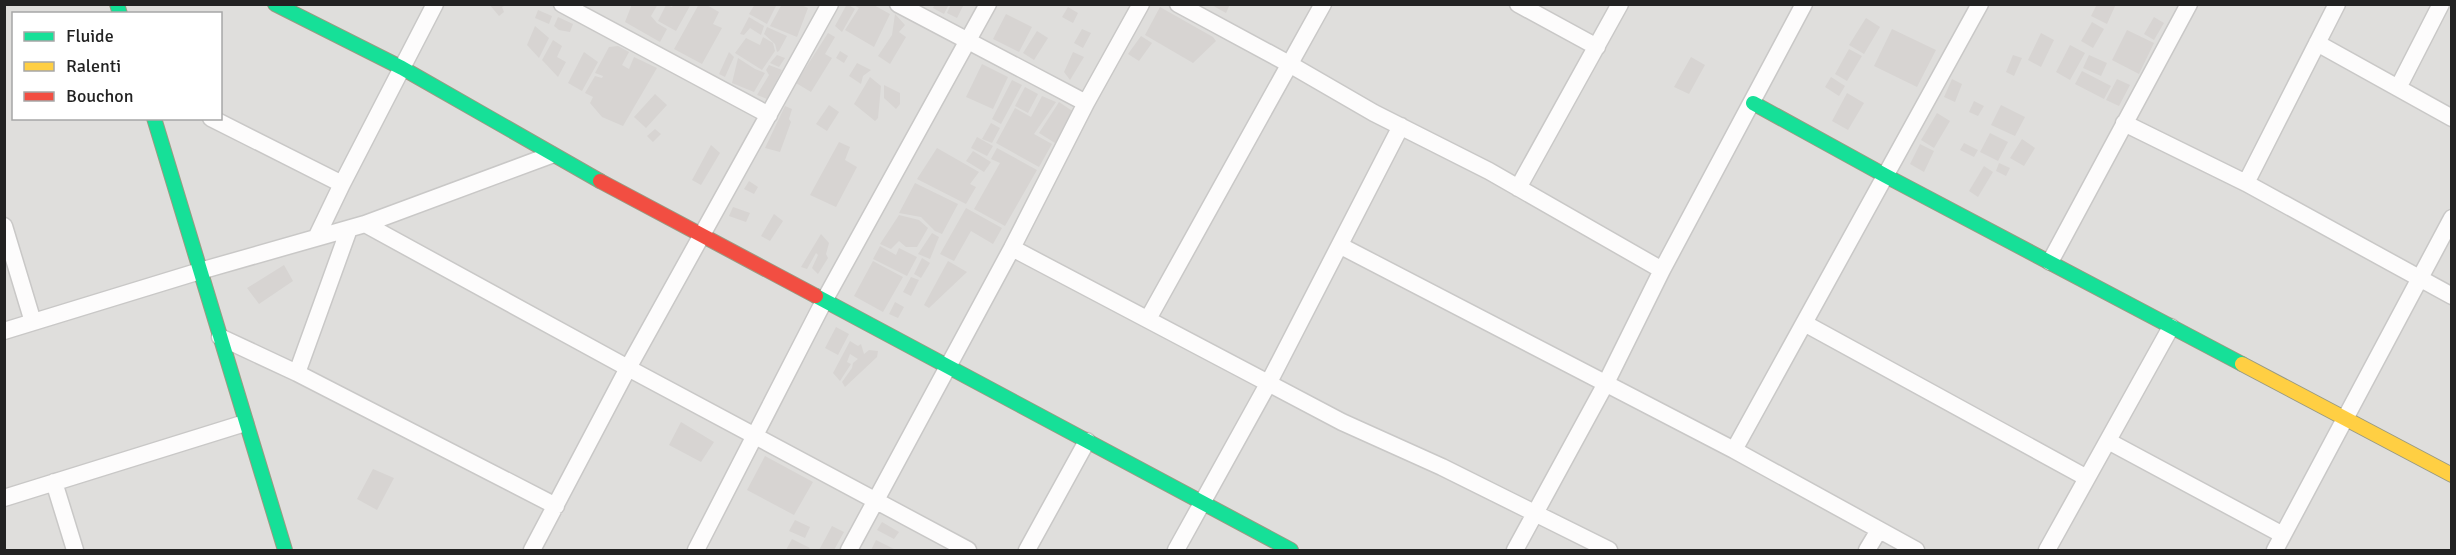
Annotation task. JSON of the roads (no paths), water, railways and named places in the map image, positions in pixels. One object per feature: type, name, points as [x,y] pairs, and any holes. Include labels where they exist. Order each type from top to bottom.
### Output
[{"type":"street","points":[[275,4],[402,68],[551,155],[1291,550]]},
{"type":"street","points":[[317,236],[435,4]]},
{"type":"street","points":[[562,4],[769,116]]},
{"type":"street","points":[[532,550],[628,368],[830,4]]},
{"type":"street","points":[[898,4],[1086,103]]},
{"type":"street","points":[[696,550],[757,436],[824,301],[988,4]]},
{"type":"street","points":[[849,550],[1012,248],[1086,103],[1141,4]]},
{"type":"street","points":[[1178,4],[1401,126],[1462,156],[1662,270]]},
{"type":"street","points":[[1148,320],[1292,65],[1323,4]]},
{"type":"street","points":[[1518,4],[1597,47]]},
{"type":"street","points":[[1518,188],[1620,4]]},
{"type":"street","points":[[1515,550],[1605,385],[1662,270],[1804,4]]},
{"type":"street","points":[[1734,450],[1980,4]]},
{"type":"street","points":[[2050,262],[2189,4]]},
{"type":"street","points":[[2246,183],[2337,4]]},
{"type":"street","points":[[2398,88],[2441,4]]},
{"type":"street","points":[[2317,43],[2451,118]]},
{"type":"street","points":[[1753,103],[1886,176],[2451,475]]},
{"type":"street","points":[[155,120],[285,550]]},
{"type":"street","points":[[215,120],[342,184]]},
{"type":"street","points":[[2124,123],[2246,183],[2451,296]]},
{"type":"street","points":[[1176,550],[1268,384],[1401,126]]},
{"type":"street","points":[[4,331],[317,236],[365,224],[551,155]]},
{"type":"street","points":[[2275,550],[2451,218]]},
{"type":"street","points":[[365,224],[968,550]]},
{"type":"street","points":[[4,225],[33,322]]},
{"type":"street","points":[[297,373],[349,229]]},
{"type":"street","points":[[1341,246],[1734,450],[1916,550]]},
{"type":"street","points":[[1012,248],[1342,422],[1442,467],[1609,550]]},
{"type":"street","points":[[1804,323],[2087,478]]},
{"type":"street","points":[[2047,550],[2171,327]]},
{"type":"street","points":[[220,337],[297,373],[556,506]]},
{"type":"street","points":[[4,498],[245,423]]},
{"type":"street","points":[[1027,550],[1087,441]]},
{"type":"street","points":[[2108,441],[2283,535]]},
{"type":"street","points":[[54,482],[75,550]]},
{"type":"street","points":[[1867,550],[1879,530]]}]
